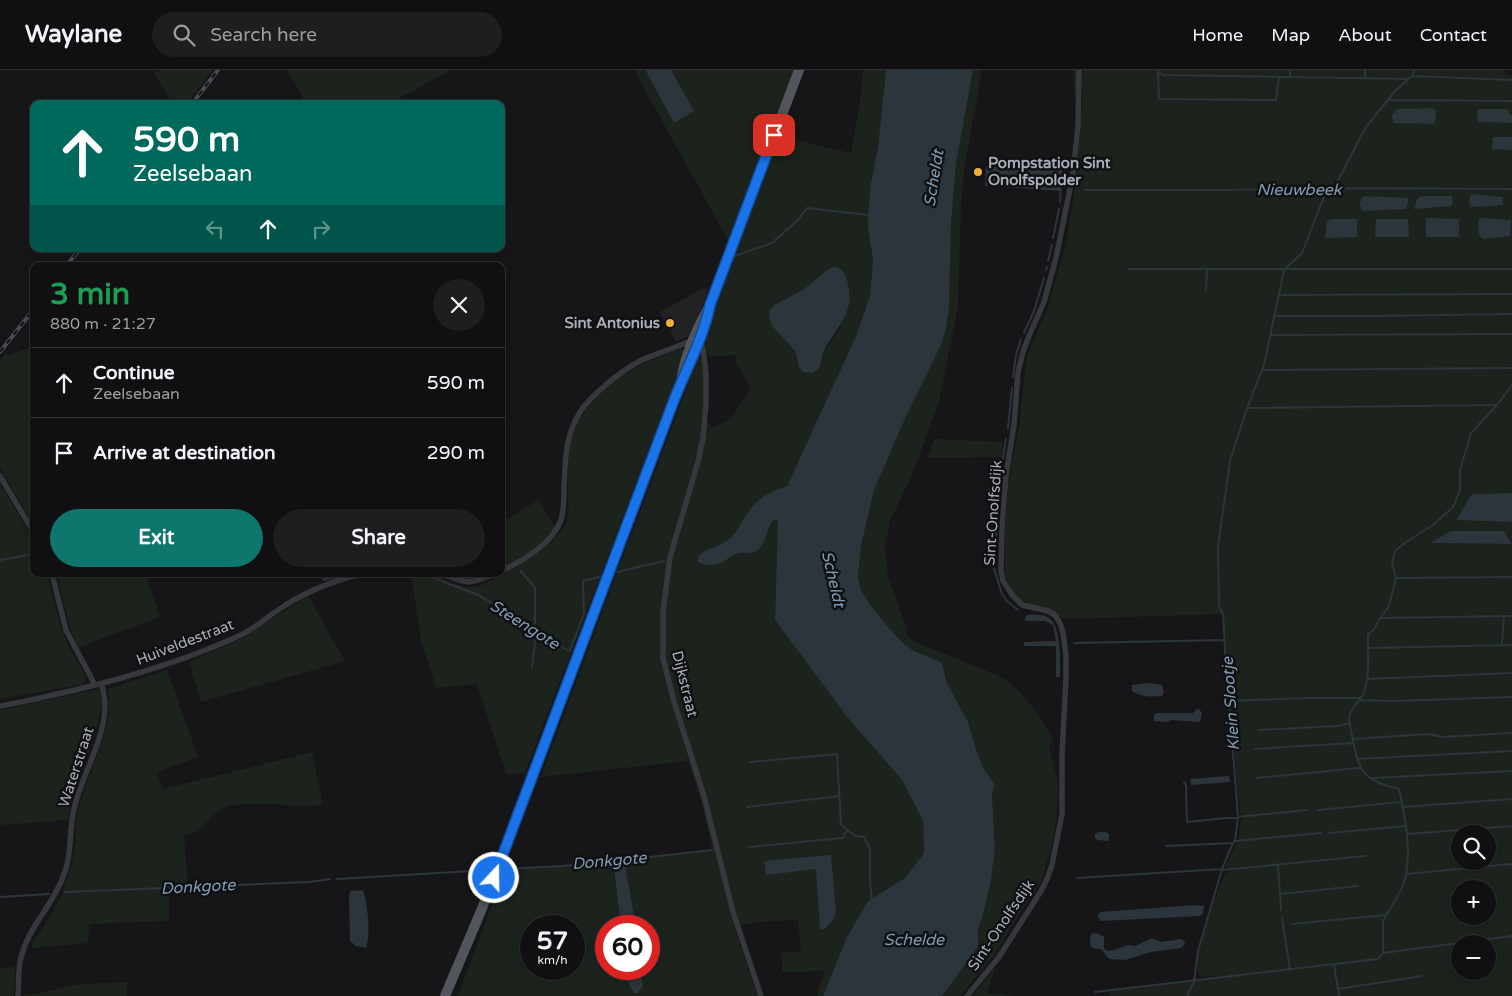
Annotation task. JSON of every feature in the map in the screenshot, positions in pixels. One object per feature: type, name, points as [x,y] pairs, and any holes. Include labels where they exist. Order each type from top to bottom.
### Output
[{"type":"main road","points":[[445,996],[481,912],[681,381],[686,375],[696,343],[706,324],[710,305],[799,70]]},
{"type":"main road","points":[[449,996],[478,926],[481,912]]},
{"type":"street","name":"Sint-Onolfsdijk","points":[[966,996],[998,957],[1044,885],[1052,866],[1062,814],[1062,756],[1066,678],[1063,632],[1055,615],[1048,611],[1022,605],[1013,596],[1003,582],[1001,570],[1006,475],[1014,425],[1018,372],[1022,352],[1044,302],[1056,258],[1073,174],[1078,125],[1078,70]]},
{"type":"street","points":[[505,569],[535,551],[557,529],[564,507],[566,449],[572,428],[581,410],[597,392],[638,363],[688,342],[696,343]]},
{"type":"street","name":"Dijkstraat","points":[[696,343],[702,346],[706,373],[703,438],[698,462],[670,557],[663,613],[663,658],[672,696],[704,796],[733,912],[761,996]]},
{"type":"street","points":[[0,476],[30,526]]},
{"type":"street","points":[[53,577],[66,630],[95,685]]},
{"type":"street","name":"Huiveldestraat","points":[[0,706],[102,684],[209,650],[246,632],[282,607],[322,585],[350,577]]},
{"type":"street","points":[[450,577],[465,583],[486,577]]},
{"type":"street","name":"Waterstraat","points":[[18,996],[19,963],[24,946],[33,928],[56,895],[70,854],[75,805],[103,727],[105,706],[102,684]]},
{"type":"shaded area","points":[[161,70],[213,70],[190,100],[171,100],[154,73]]},
{"type":"shaded area","points":[[287,70],[451,70],[396,100],[304,100]]},
{"type":"shaded area","points":[[634,70],[793,70],[729,242]]},
{"type":"shaded area","points":[[863,70],[886,70],[878,147],[871,183],[868,213],[868,228],[873,260],[870,296],[856,336],[787,486],[762,497],[748,511],[736,532],[728,541],[711,548],[698,557],[718,564],[736,554],[756,552],[763,544],[772,521],[779,520],[775,620],[848,718],[902,780],[923,821],[924,853],[905,878],[868,901],[847,937],[823,996],[816,996],[825,971],[782,972],[782,953],[801,951],[798,920],[756,922],[734,927],[757,996],[458,996],[505,869],[563,866],[613,860],[620,915],[595,915],[595,980],[636,980],[643,986],[642,980],[660,980],[660,915],[634,915],[624,859],[713,850],[700,797],[688,761],[541,777],[698,358],[701,357],[705,363],[705,420],[712,428],[725,422],[733,415],[749,392],[750,387],[735,361],[737,355],[710,356],[706,352],[706,336],[774,135],[851,153]],"holes":[[[816,281],[841,326],[823,354],[819,369],[812,373],[804,372],[796,352],[772,326],[774,305]]]},
{"type":"shaded area","points":[[973,70],[982,70],[965,165],[961,203],[958,308],[941,397],[912,475],[890,521],[885,546],[888,576],[907,630],[905,631],[910,638],[999,676],[1016,689],[1036,712],[1053,739],[1049,745],[1058,783],[1057,814],[1053,839],[1043,877],[1037,889],[993,957],[960,996],[942,996],[978,947],[978,930],[991,880],[995,848],[992,797],[994,784],[983,767],[968,722],[947,683],[945,670],[904,644],[888,627],[861,590],[858,577],[861,546],[874,490],[905,419],[942,343],[946,328],[949,307],[951,224],[956,164]]},
{"type":"shaded area","points":[[1073,70],[1082,70],[1083,79],[1083,70],[1504,70],[1509,75],[1512,75],[1512,115],[1510,115],[1507,109],[1479,109],[1478,122],[1512,123],[1512,137],[1493,137],[1493,149],[1512,150],[1512,493],[1472,494],[1457,520],[1512,522],[1512,543],[1504,531],[1432,543],[1512,544],[1512,996],[1110,996],[1109,991],[1273,972],[1202,977],[1196,965],[1198,951],[1211,909],[1225,874],[1231,869],[1226,867],[1226,865],[1238,843],[1241,820],[1243,818],[1243,815],[1240,813],[1230,706],[1231,703],[1235,703],[1231,697],[1223,614],[1065,619],[1021,600],[1009,586],[1005,575],[1005,527],[1009,476],[1019,426],[1027,356],[1048,307],[1066,244],[1077,175],[1083,90],[1079,90],[1074,95]]},
{"type":"shaded area","points":[[706,287],[708,290],[691,335],[676,342],[660,312]]},
{"type":"shaded area","points":[[30,347],[30,519],[0,468],[0,361],[6,353],[9,355]]},
{"type":"shaded area","points":[[682,348],[684,351],[674,384],[525,773],[506,774],[477,684],[436,688],[421,640],[411,577],[439,577],[464,586],[476,586],[497,577],[505,577],[505,573],[548,545],[564,527],[568,517],[569,453],[574,433],[582,415],[594,399],[609,386],[626,374],[663,355]]},
{"type":"shaded area","points":[[934,439],[1003,442],[1001,457],[928,458]]},
{"type":"shaded area","points":[[0,483],[30,534],[30,577],[48,577],[60,625],[86,680],[83,684],[0,699]]},
{"type":"shaded area","points":[[538,500],[557,529],[547,541],[505,568],[505,521]]},
{"type":"shaded area","points":[[57,577],[147,577],[160,617],[79,647],[72,634]]},
{"type":"shaded area","points":[[454,577],[486,577],[473,582]]},
{"type":"shaded area","points":[[308,596],[345,661],[201,702],[189,662],[245,637]]},
{"type":"shaded area","points":[[167,670],[198,757],[157,772],[163,789],[312,752],[323,804],[252,803],[229,806],[219,810],[199,829],[184,836],[188,885],[169,887],[169,921],[89,924],[88,943],[32,948],[33,942],[62,894],[72,863],[75,848],[76,818],[104,736],[109,712],[108,689]]},
{"type":"shaded area","points":[[99,689],[102,704],[99,718],[92,745],[72,798],[68,820],[0,825],[0,710]]},
{"type":"shaded area","points":[[15,967],[14,996],[0,996],[0,968]]},
{"type":"shaded area","points":[[995,968],[987,994],[1019,996],[972,996]]},
{"type":"shaded area","points":[[127,982],[127,996],[24,996],[81,984]]},
{"type":"water","points":[[671,70],[694,111],[674,123],[646,71]]},
{"type":"water","name":"Schelde","points":[[886,70],[973,70],[956,164],[951,224],[949,307],[946,328],[942,343],[905,419],[874,490],[861,546],[858,577],[861,590],[871,606],[904,644],[942,663],[947,683],[968,722],[983,767],[994,784],[992,797],[995,848],[991,880],[978,930],[978,947],[942,996],[823,996],[847,937],[868,901],[905,878],[924,853],[923,821],[902,780],[848,718],[775,620],[778,520],[772,521],[763,544],[756,552],[739,553],[721,563],[713,565],[698,562],[698,557],[728,540],[736,532],[748,511],[762,498],[773,491],[787,486],[856,336],[870,296],[873,260],[868,228],[868,213],[871,183],[878,147]]},
{"type":"water","points":[[1433,108],[1436,111],[1433,124],[1393,123],[1392,115],[1397,109]]},
{"type":"water","points":[[1478,109],[1508,109],[1510,115],[1512,115],[1512,123],[1478,122]]},
{"type":"water","points":[[1493,137],[1512,137],[1512,150],[1492,149]]},
{"type":"water","points":[[996,159],[1063,161],[1061,191],[985,186],[986,166]]},
{"type":"water","points":[[1471,194],[1503,197],[1503,205],[1471,207],[1469,201]]},
{"type":"water","points":[[1363,196],[1409,198],[1406,209],[1363,211],[1360,203]]},
{"type":"water","points":[[1421,196],[1452,196],[1453,201],[1451,206],[1414,209],[1417,200]]},
{"type":"water","points":[[1426,218],[1459,219],[1459,237],[1426,237]]},
{"type":"water","points":[[1479,218],[1511,220],[1510,236],[1483,239],[1478,234]]},
{"type":"water","points":[[1332,219],[1357,219],[1357,237],[1325,238],[1327,221]]},
{"type":"water","points":[[1376,219],[1408,219],[1409,237],[1375,237]]},
{"type":"water","points":[[835,267],[843,271],[847,280],[849,303],[847,312],[823,354],[819,369],[812,373],[803,372],[799,367],[796,352],[772,326],[769,316],[770,310],[774,305],[803,290],[830,268]]},
{"type":"water","points":[[1512,493],[1512,522],[1456,520],[1472,494]]},
{"type":"water","points":[[1451,531],[1504,531],[1512,544],[1430,543]]},
{"type":"water","points":[[1027,615],[1045,616],[1052,621],[1058,635],[1060,677],[1056,677],[1056,646],[1024,646],[1024,642],[1056,641],[1053,625],[1045,621],[1025,621]]},
{"type":"water","points":[[1148,683],[1162,685],[1164,692],[1162,696],[1147,696],[1132,691],[1132,685]]},
{"type":"water","points":[[1197,709],[1202,713],[1200,722],[1154,721],[1154,715],[1157,713],[1193,713]]},
{"type":"water","points":[[1229,776],[1230,782],[1191,785],[1190,779]]},
{"type":"water","points":[[1099,832],[1109,834],[1109,841],[1097,840],[1095,834]]},
{"type":"water","points":[[831,856],[836,911],[833,920],[825,929],[820,929],[816,869],[766,875],[764,861]]},
{"type":"water","points":[[624,859],[634,915],[620,915],[613,860]]},
{"type":"water","points":[[363,890],[368,919],[368,942],[366,948],[356,946],[350,941],[350,891]]},
{"type":"water","points":[[1194,905],[1204,906],[1203,913],[1200,916],[1101,921],[1098,918],[1098,914],[1101,912]]},
{"type":"water","points":[[1093,933],[1104,937],[1104,948],[1107,951],[1128,945],[1135,946],[1152,938],[1161,942],[1181,939],[1185,944],[1181,948],[1151,952],[1125,960],[1109,959],[1101,949],[1092,948],[1090,945]]},
{"type":"water","points":[[628,980],[642,980],[643,986],[638,993],[634,993]]},
{"type":"waterway","points":[[1158,70],[1159,99],[1276,100],[1279,77]]},
{"type":"waterway","points":[[1290,70],[1290,77]]},
{"type":"waterway","points":[[1365,70],[1365,78]]},
{"type":"waterway","name":"Klein Slootje","points":[[1187,996],[1194,982],[1198,951],[1222,869],[1235,841],[1238,817],[1223,614],[1219,606],[1218,546],[1230,461],[1247,408],[1264,365],[1284,270],[1302,253],[1327,189],[1334,188],[1366,127],[1395,91],[1412,76],[1414,70]]},
{"type":"waterway","points":[[1158,72],[1164,75],[1408,79]]},
{"type":"waterway","points":[[1412,76],[1512,80]]},
{"type":"waterway","points":[[1388,100],[1512,101]]},
{"type":"waterway","points":[[1060,202],[1061,183]]},
{"type":"waterway","name":"Nieuwbeek","points":[[1085,190],[1327,188]]},
{"type":"waterway","name":"Nieuwbeek","points":[[1334,188],[1512,189]]},
{"type":"waterway","points":[[732,257],[772,243],[799,219],[807,208],[868,215]]},
{"type":"waterway","points":[[1053,238],[1059,209]]},
{"type":"waterway","points":[[1048,261],[1052,245]]},
{"type":"waterway","points":[[1128,269],[1512,269]]},
{"type":"waterway","points":[[1206,290],[1207,270]]},
{"type":"waterway","points":[[1024,333],[1034,311],[1044,278]]},
{"type":"waterway","points":[[1279,295],[1512,294]]},
{"type":"waterway","points":[[1274,316],[1512,314]]},
{"type":"waterway","points":[[1270,335],[1512,334]]},
{"type":"waterway","points":[[1013,377],[1016,355],[1021,339]]},
{"type":"waterway","points":[[1262,370],[1512,368]]},
{"type":"waterway","points":[[1095,992],[1378,959],[1383,953],[1383,923],[1402,889],[1407,868],[1408,845],[1405,822],[1399,789],[1371,779],[1358,762],[1349,718],[1353,708],[1363,696],[1366,685],[1368,635],[1375,628],[1389,606],[1396,578],[1392,563],[1395,551],[1433,525],[1453,507],[1460,490],[1460,470],[1471,433],[1497,405],[1512,385]]},
{"type":"waterway","points":[[1008,428],[1012,388]]},
{"type":"waterway","name":"Klein Slootje","points":[[1247,408],[1497,405]]},
{"type":"waterway","points":[[1006,439],[1000,475],[994,568],[1002,594],[1018,610]]},
{"type":"waterway","name":"Steengote","points":[[0,560],[30,555]]},
{"type":"waterway","name":"Steengote","points":[[617,572],[664,561]]},
{"type":"waterway","points":[[521,571],[535,588],[536,634],[532,667]]},
{"type":"waterway","name":"Steengote","points":[[431,577],[476,594],[567,650],[570,650],[584,614],[583,581],[602,576]]},
{"type":"waterway","name":"Steengote","points":[[322,577],[324,580],[333,577]]},
{"type":"waterway","points":[[1396,578],[1512,577]]},
{"type":"waterway","points":[[1502,643],[1504,616]]},
{"type":"waterway","points":[[1380,618],[1512,616]]},
{"type":"waterway","points":[[1074,643],[1224,640]]},
{"type":"waterway","points":[[1368,648],[1512,645]]},
{"type":"waterway","points":[[1367,679],[1512,673]]},
{"type":"waterway","points":[[1359,700],[1393,701],[1512,697]]},
{"type":"waterway","points":[[1229,701],[1361,698]]},
{"type":"waterway","points":[[1259,730],[1337,726],[1350,723]]},
{"type":"waterway","points":[[1353,739],[1428,734],[1442,737],[1512,733]]},
{"type":"waterway","points":[[1255,749],[1353,743]]},
{"type":"waterway","points":[[1357,759],[1512,751]]},
{"type":"waterway","points":[[750,762],[837,754],[841,825],[855,836],[864,837],[870,849],[872,901]]},
{"type":"waterway","points":[[1257,778],[1359,768]]},
{"type":"waterway","points":[[1372,778],[1512,771]]},
{"type":"waterway","points":[[1184,782],[1186,785],[1187,822],[1307,810]]},
{"type":"waterway","points":[[747,807],[839,796]]},
{"type":"waterway","points":[[1403,807],[1512,799]]},
{"type":"waterway","points":[[1318,810],[1401,802]]},
{"type":"waterway","points":[[1329,833],[1406,826]]},
{"type":"waterway","points":[[1408,834],[1512,826]]},
{"type":"waterway","name":"Donkgote","points":[[748,847],[843,838],[847,830]]},
{"type":"waterway","points":[[1236,841],[1321,833]]},
{"type":"waterway","points":[[1166,846],[1233,843]]},
{"type":"waterway","name":"Donkgote","points":[[622,860],[713,850]]},
{"type":"waterway","points":[[1222,870],[1366,856]]},
{"type":"waterway","name":"Donkgote","points":[[505,869],[563,866],[615,860]]},
{"type":"waterway","points":[[1406,874],[1512,864]]},
{"type":"waterway","points":[[1278,865],[1281,910]]},
{"type":"waterway","points":[[1077,878],[1222,869]]},
{"type":"waterway","name":"Donkgote","points":[[337,879],[489,870]]},
{"type":"waterway","name":"Donkgote","points":[[65,892],[309,882],[330,879]]},
{"type":"waterway","points":[[1280,894],[1358,886]]},
{"type":"waterway","name":"Donkgote","points":[[0,897],[49,894]]},
{"type":"waterway","points":[[1292,924],[1386,915]]},
{"type":"waterway","points":[[1282,918],[1290,970]]},
{"type":"waterway","points":[[1383,953],[1512,936]]},
{"type":"waterway","points":[[1334,965],[1339,996]]},
{"type":"waterway","points":[[1338,989],[1422,976]]},
{"type":"railway","points":[[195,100],[218,70]]},
{"type":"railway","points":[[69,262],[78,252]]},
{"type":"railway","points":[[0,352],[30,314]]},
{"type":"place","name":"Pompstation Sint Onolfspolder","points":[[978,172]]},
{"type":"place","name":"Sint Antonius","points":[[670,323]]},
{"type":"route","points":[[494,878],[681,381],[686,375],[706,324],[710,305],[774,135]]},
{"type":"water label","name":"Scheldt","points":[[933,178]]},
{"type":"water label","name":"Scheldt","points":[[834,579]]}]
